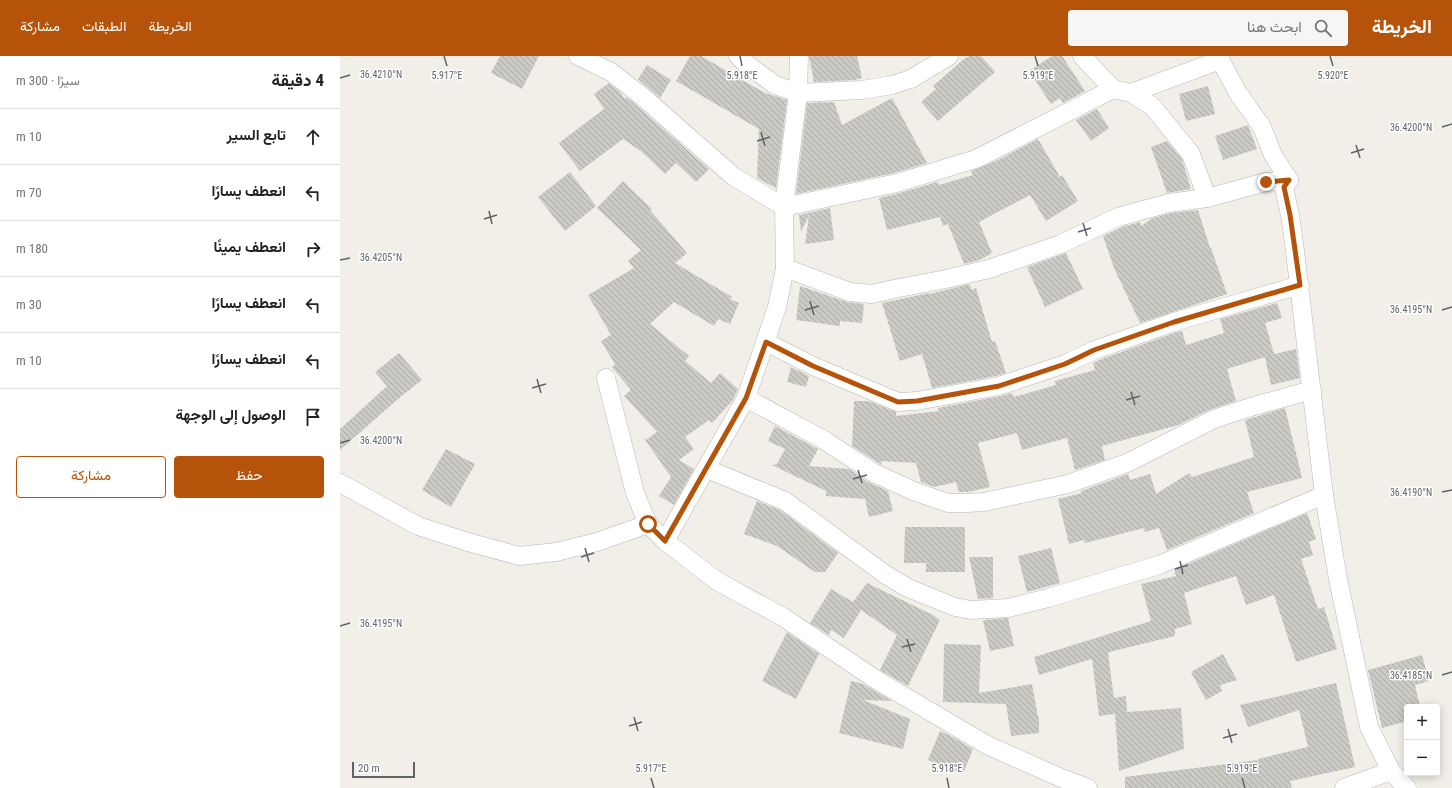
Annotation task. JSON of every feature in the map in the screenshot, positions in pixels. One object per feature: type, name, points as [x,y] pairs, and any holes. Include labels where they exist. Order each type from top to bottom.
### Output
[{"type":"street","points":[[578,56],[611,72],[642,96],[732,176],[784,207],[897,182],[976,159],[1113,89]]},
{"type":"street","points":[[738,56],[775,85],[798,93],[862,90],[892,85],[911,79],[949,56]]},
{"type":"street","points":[[665,541],[746,398],[777,307],[785,268],[784,207],[798,93],[798,56]]},
{"type":"street","points":[[1082,56],[1113,89],[1131,93],[1152,106],[1191,154],[1207,198]]},
{"type":"street","points":[[1131,93],[1219,58],[1238,93],[1262,126],[1273,155],[1289,180]]},
{"type":"street","points":[[785,268],[850,292],[872,294],[946,280],[989,269],[1061,244],[1118,217],[1169,203],[1207,198],[1266,182],[1289,180]]},
{"type":"street","points":[[1289,180],[1284,187],[1290,215],[1300,285],[1324,495],[1338,579],[1369,727],[1391,771],[1408,788]]},
{"type":"street","points":[[766,342],[813,366],[898,402],[917,401],[999,386],[1065,364],[1094,350],[1174,322],[1300,285]]},
{"type":"street","points":[[606,378],[635,493],[648,524],[665,541],[717,581],[783,617],[874,679],[987,745],[1061,778],[1088,788]]},
{"type":"street","points":[[746,398],[824,440],[874,473],[916,492],[948,503],[967,503],[984,502],[1068,484],[1127,463],[1214,419],[1312,390]]},
{"type":"street","points":[[707,469],[785,502],[886,575],[908,588],[954,607],[971,610],[1008,608],[1041,600],[1159,565],[1324,495]]},
{"type":"street","points":[[340,482],[418,526],[519,556],[556,552],[590,544],[648,524]]},
{"type":"street","points":[[1344,788],[1391,771]]},
{"type":"building","points":[[500,56],[539,56],[522,89],[491,73]]},
{"type":"building","points":[[690,56],[701,56],[765,93],[787,100],[776,188],[757,178],[759,129],[676,81]]},
{"type":"building","points":[[809,56],[857,56],[862,78],[854,80],[814,82]]},
{"type":"building","points":[[969,56],[981,56],[995,72],[938,121],[921,102],[936,89],[933,86]]},
{"type":"building","points":[[1052,56],[1062,56],[1085,91],[1063,103],[1060,98],[1051,104],[1029,71]]},
{"type":"building","points":[[647,65],[671,80],[660,98],[638,79]]},
{"type":"building","points":[[609,83],[620,92],[625,99],[626,97],[636,105],[709,169],[696,182],[676,163],[665,174],[642,152],[623,139],[580,171],[559,143],[604,109],[594,94]]},
{"type":"building","points":[[1208,86],[1215,114],[1186,121],[1179,94]]},
{"type":"building","points":[[892,98],[927,163],[894,173],[796,194],[807,103],[834,102],[842,125]]},
{"type":"building","points":[[1097,109],[1109,128],[1091,141],[1076,120]]},
{"type":"building","points":[[1248,125],[1257,149],[1223,160],[1215,136]]},
{"type":"building","points":[[1038,139],[1060,177],[1062,175],[1078,201],[1046,221],[1030,195],[979,222],[992,253],[980,260],[964,264],[948,224],[943,226],[940,217],[887,230],[879,198],[937,182],[939,185],[973,175],[971,171],[998,160]]},
{"type":"building","points":[[1167,141],[1182,159],[1191,189],[1167,193],[1151,147]]},
{"type":"building","points":[[570,172],[596,206],[565,231],[538,197]]},
{"type":"building","points":[[623,181],[652,209],[650,210],[687,253],[675,263],[732,297],[730,299],[739,303],[730,324],[718,319],[714,326],[674,302],[650,324],[689,356],[685,361],[711,383],[720,373],[738,389],[733,400],[712,423],[709,420],[685,437],[694,449],[679,460],[694,469],[674,505],[659,496],[671,477],[643,437],[646,440],[657,432],[624,396],[631,390],[612,367],[615,364],[601,341],[611,335],[588,295],[634,268],[628,261],[641,250],[597,208]]},
{"type":"building","points":[[830,208],[834,240],[805,244],[809,215],[801,232],[799,215]]},
{"type":"building","points":[[1198,210],[1227,294],[1140,323],[1114,268],[1103,236],[1122,227],[1140,222],[1141,226],[1153,218],[1171,213]]},
{"type":"building","points":[[1066,253],[1083,289],[1045,307],[1027,267]]},
{"type":"building","points":[[969,284],[972,290],[976,288],[992,342],[995,341],[1006,373],[932,388],[922,354],[900,361],[882,303],[930,294]]},
{"type":"building","points":[[800,286],[847,302],[864,304],[862,323],[840,321],[840,326],[796,320]]},
{"type":"building","points":[[1277,303],[1282,318],[1265,323],[1274,354],[1296,349],[1300,378],[1271,385],[1265,357],[1227,369],[1236,401],[1209,410],[1178,425],[1102,446],[1105,460],[1075,470],[1067,438],[1022,450],[1017,433],[978,443],[990,487],[968,492],[959,492],[956,482],[934,487],[921,482],[916,463],[881,461],[882,465],[852,446],[854,401],[869,401],[896,412],[896,416],[939,411],[938,408],[1012,393],[1014,397],[1056,385],[1055,381],[1095,370],[1093,363],[1099,360],[1177,332],[1182,331],[1186,345],[1224,333],[1220,319]]},
{"type":"building","points":[[399,353],[422,380],[340,450],[340,429],[387,386],[375,372]]},
{"type":"building","points":[[791,367],[809,376],[806,387],[787,382]]},
{"type":"building","points":[[1285,408],[1302,478],[1247,492],[1254,513],[1167,550],[1159,528],[1145,532],[1144,528],[1085,543],[1084,540],[1069,544],[1058,499],[1082,493],[1081,491],[1128,474],[1130,480],[1150,474],[1156,494],[1189,473],[1192,477],[1254,457],[1245,420]]},
{"type":"building","points":[[775,426],[818,449],[809,466],[849,469],[868,482],[888,491],[893,511],[869,517],[865,499],[826,496],[826,491],[772,465],[777,464],[785,449],[768,441]]},
{"type":"building","points":[[446,449],[475,464],[451,507],[422,490]]},
{"type":"building","points":[[757,501],[780,510],[838,553],[825,572],[815,572],[777,546],[744,534]]},
{"type":"building","points":[[1307,513],[1316,539],[1309,542],[1313,555],[1301,559],[1318,609],[1324,607],[1337,649],[1296,662],[1274,595],[1246,605],[1236,576],[1184,593],[1192,624],[1175,629],[1175,636],[1108,653],[1114,698],[1126,696],[1127,712],[1181,708],[1184,749],[1119,771],[1115,714],[1099,716],[1092,659],[1039,675],[1034,657],[1151,621],[1141,584],[1176,576],[1174,570]]},
{"type":"building","points":[[905,527],[965,527],[965,572],[926,572],[926,563],[904,563]]},
{"type":"building","points":[[1051,548],[1060,583],[1027,592],[1018,556]]},
{"type":"building","points":[[969,557],[993,557],[993,598],[978,599]]},
{"type":"building","points":[[867,583],[933,615],[940,620],[908,686],[880,670],[897,635],[861,610],[844,638],[831,630],[829,635],[810,623],[831,589],[853,602]]},
{"type":"building","points":[[1008,618],[1014,646],[990,651],[983,620]]},
{"type":"building","points":[[787,632],[819,654],[796,699],[762,681]]},
{"type":"building","points":[[944,644],[981,645],[979,693],[1032,684],[1039,717],[1039,733],[1011,736],[1006,704],[943,702]]},
{"type":"building","points":[[1223,654],[1237,680],[1220,685],[1222,691],[1206,700],[1191,672]]},
{"type":"building","points":[[1422,655],[1429,681],[1415,685],[1419,704],[1404,704],[1404,722],[1382,728],[1368,670]]},
{"type":"building","points":[[851,681],[863,684],[892,701],[863,700],[910,719],[903,749],[839,733]]},
{"type":"building","points":[[1336,683],[1355,767],[1290,781],[1292,788],[1125,788],[1125,777],[1258,760],[1308,747],[1299,710],[1248,727],[1240,705]]},
{"type":"building","points":[[940,731],[973,749],[963,774],[928,760]]},
{"type":"route","points":[[648,524],[665,541],[746,398],[766,342],[813,366],[866,387],[898,402],[917,401],[999,386],[1065,364],[1094,350],[1174,322],[1300,285],[1290,215],[1284,187],[1289,180],[1266,182]]}]
